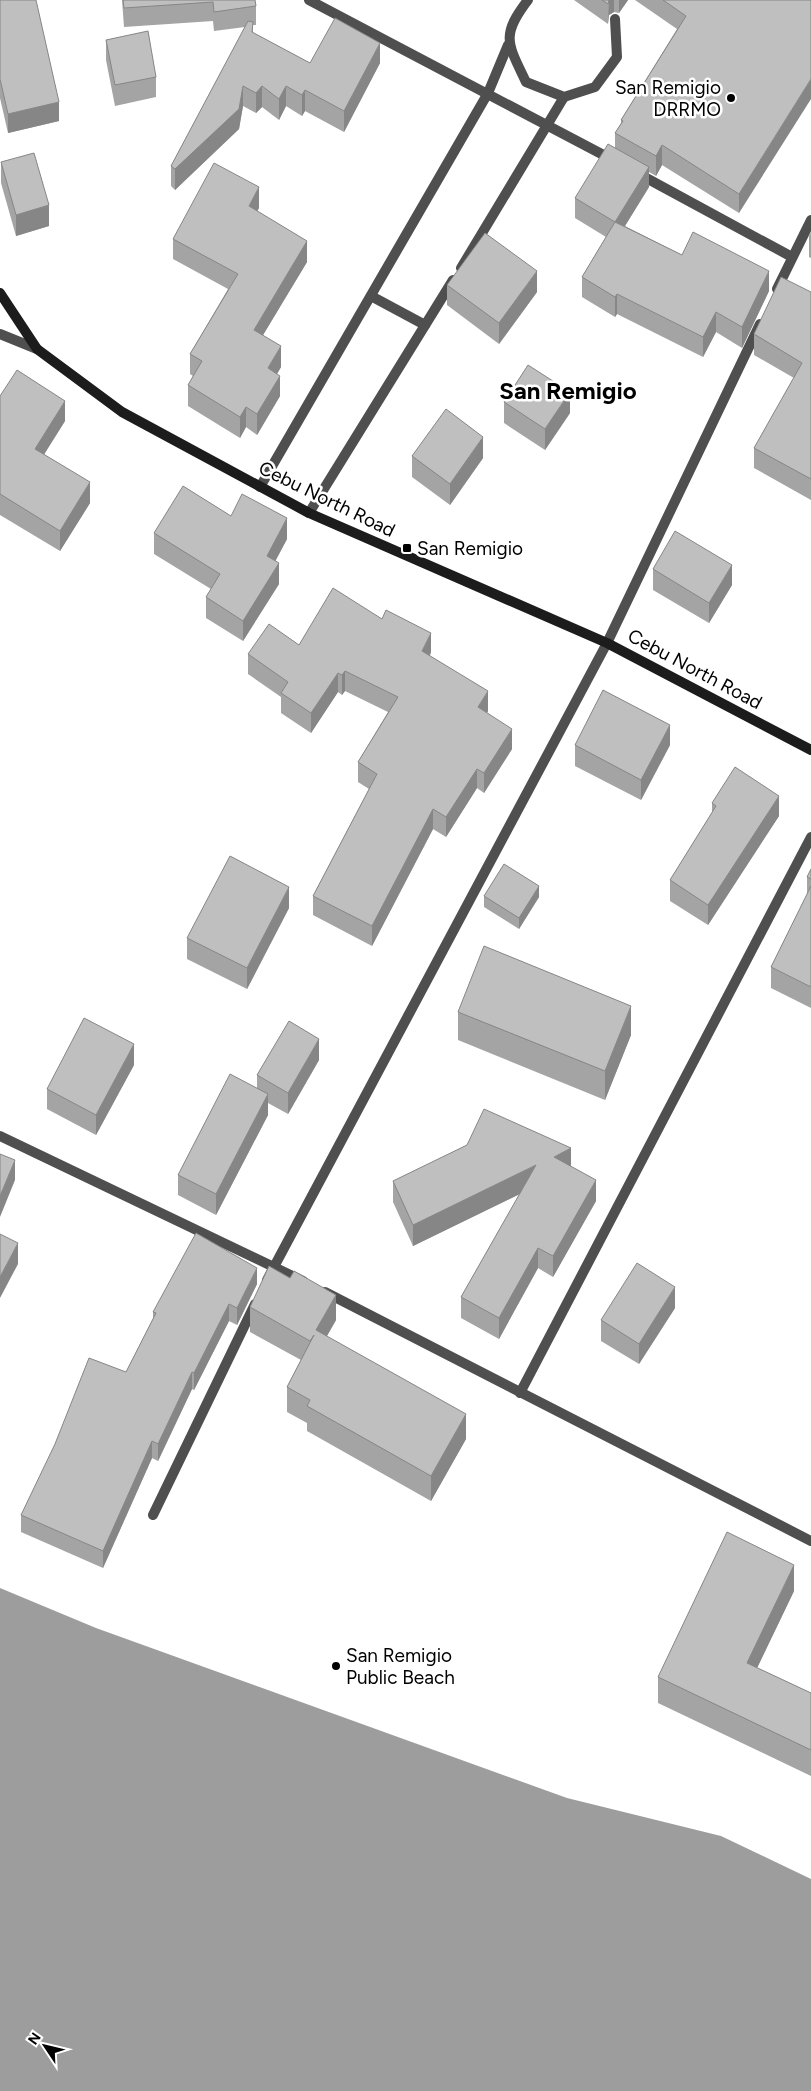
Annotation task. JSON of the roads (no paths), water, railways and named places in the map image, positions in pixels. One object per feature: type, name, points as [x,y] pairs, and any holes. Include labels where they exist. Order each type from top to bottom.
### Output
[{"type":"main road","name":"Cebu North Road","points":[[0,293],[37,349],[122,412],[309,513],[607,643],[811,750]]},
{"type":"street","points":[[309,0],[488,93],[792,257]]},
{"type":"street","points":[[260,487],[488,93],[508,45],[514,18],[528,0]]},
{"type":"street","points":[[508,45],[526,82],[564,97],[595,87],[617,56],[615,19]]},
{"type":"street","points":[[309,513],[564,97]]},
{"type":"street","points":[[153,1515],[274,1266],[607,643],[811,220]]},
{"type":"street","points":[[371,296],[425,325]]},
{"type":"street","points":[[0,334],[37,349]]},
{"type":"street","points":[[520,1393],[811,837]]},
{"type":"street","points":[[0,1136],[314,1286],[811,1542]]},
{"type":"place","name":"San Remigio DRRMO","points":[[731,98]]},
{"type":"place","name":"San Remigio","points":[[407,548]]},
{"type":"place","name":"San Remigio Public Beach","points":[[336,1666]]},
{"type":"district","name":"San Remigio","points":[[568,390]]}]
